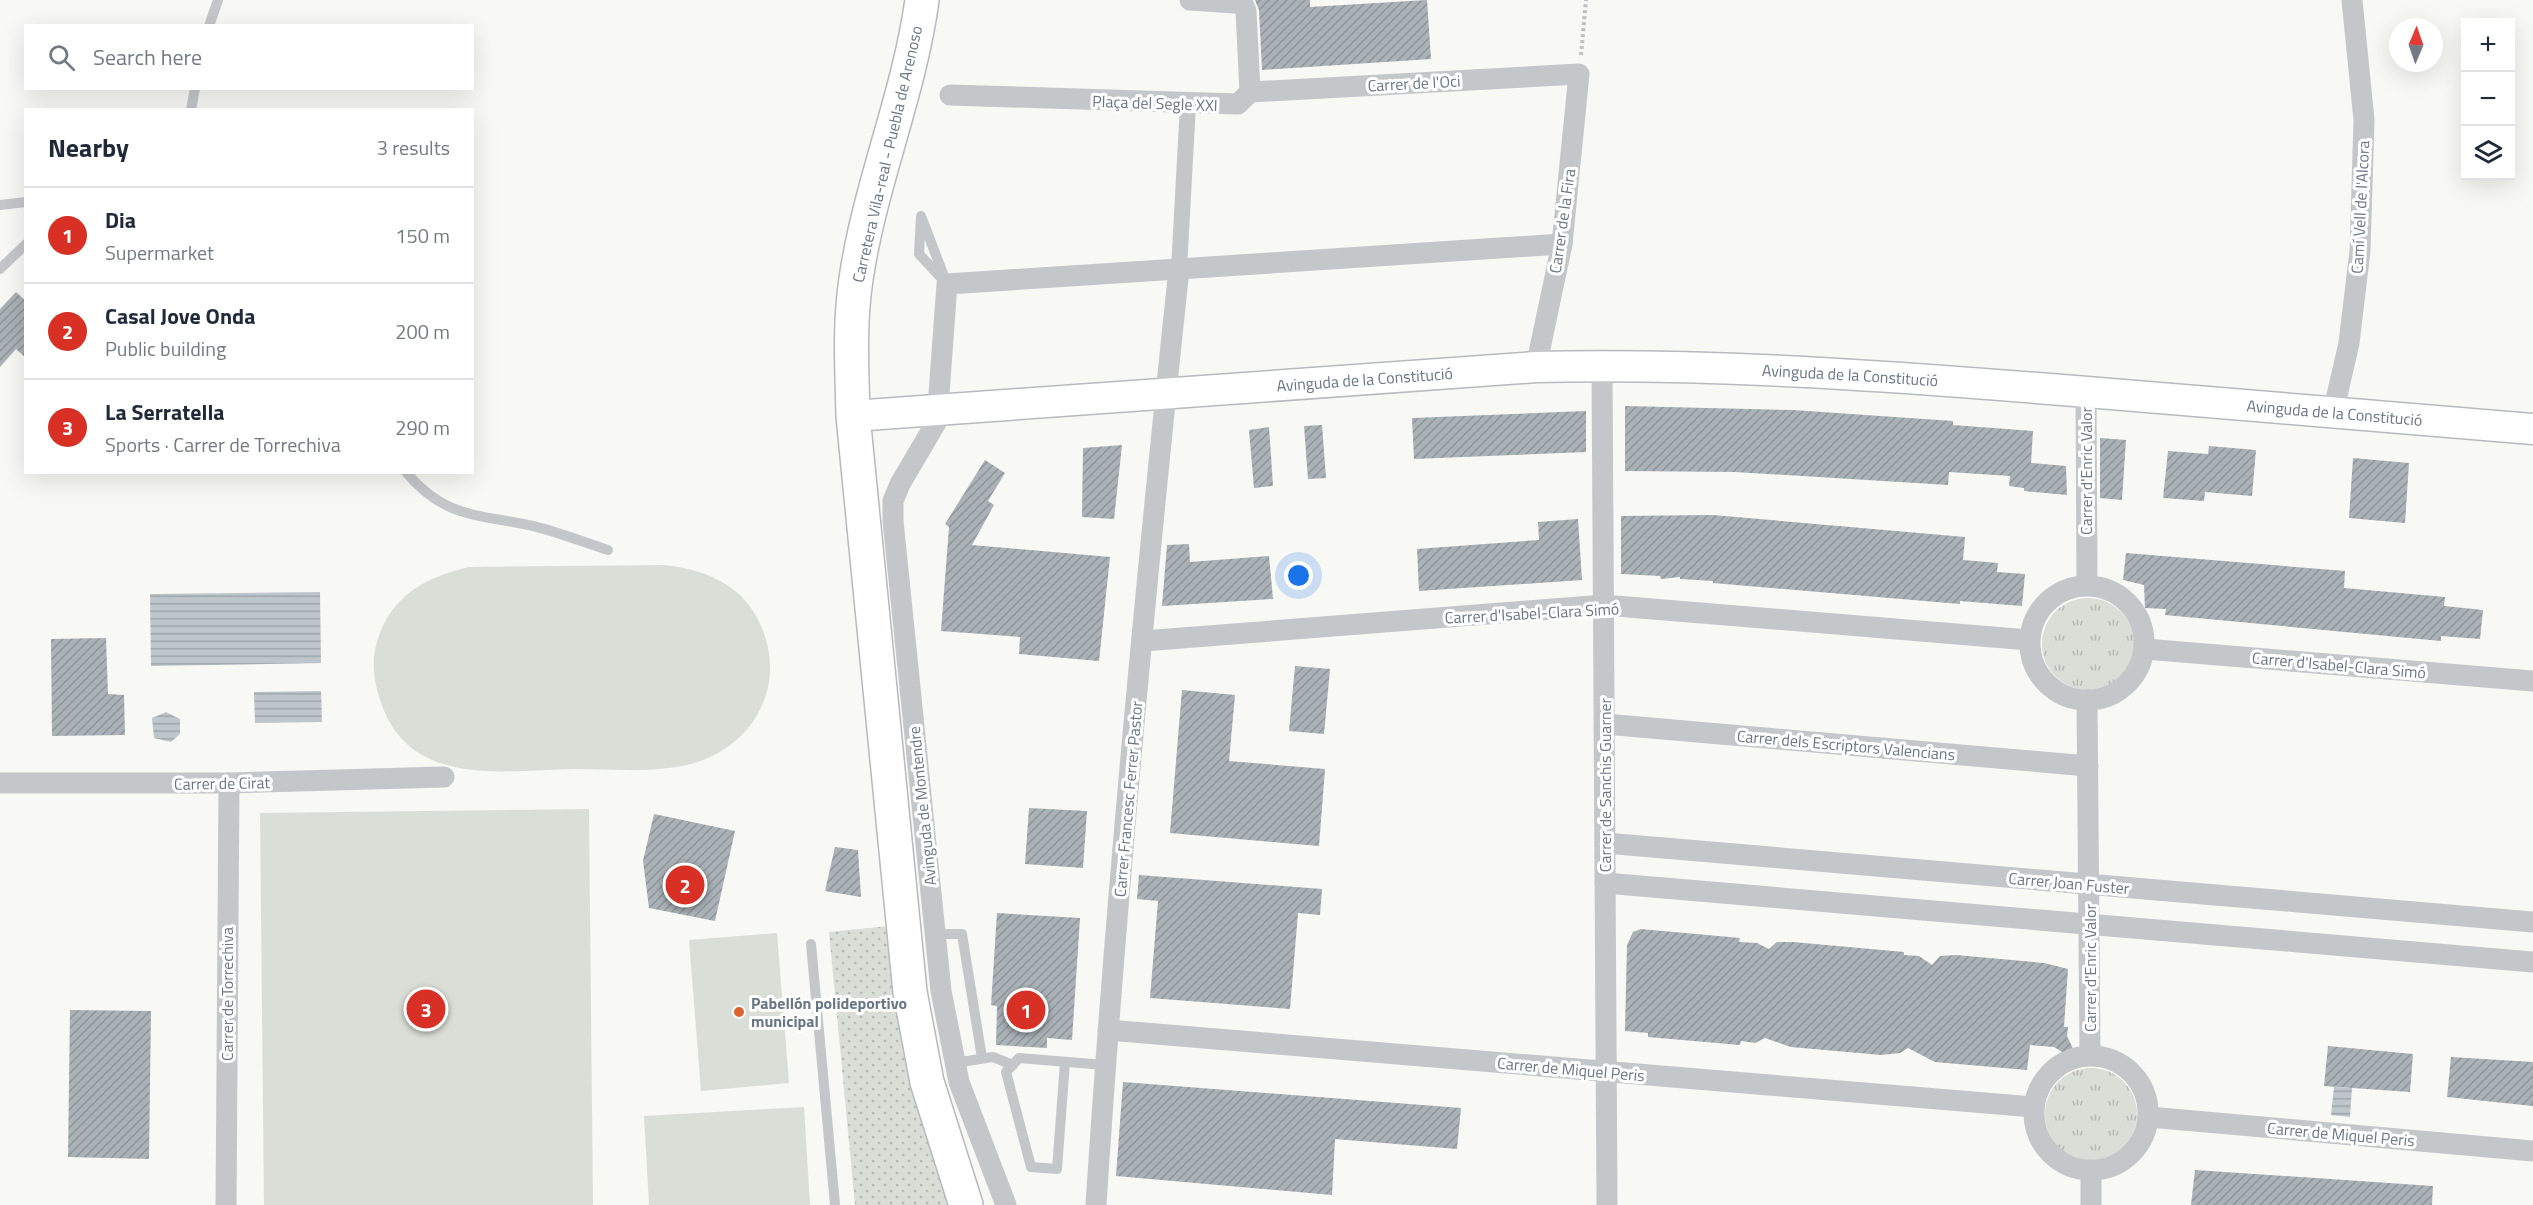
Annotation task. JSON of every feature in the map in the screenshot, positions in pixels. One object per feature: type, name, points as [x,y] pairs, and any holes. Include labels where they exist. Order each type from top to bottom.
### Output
[{"type":"main road","name":"Carretera Vila-real - Puebla de Arenoso","points":[[854,416],[851,334],[856,280],[871,206],[911,57],[922,0]]},
{"type":"main road","name":"Avinguda de la Constitució","points":[[854,416],[939,408],[1536,367],[1602,365],[1743,368],[1909,377],[2533,429]]},
{"type":"main road","name":"Avinguda de Montendre","points":[[854,416],[910,992],[927,1082],[968,1201]]},
{"type":"street","points":[[1190,0],[1242,4],[1246,11],[1250,92]]},
{"type":"street","name":"Camí Vell de l'Alcora","points":[[2333,412],[2349,343],[2360,251],[2364,120],[2352,0]]},
{"type":"street","name":"Carrer de l'Oci","points":[[1250,92],[1579,74]]},
{"type":"street","name":"Carrer de la Fira","points":[[1536,367],[1562,244],[1579,74]]},
{"type":"street","name":"Plaça del Segle XXI","points":[[950,95],[1188,105],[1238,104],[1250,92]]},
{"type":"street","points":[[1165,394],[1179,269],[1188,105]]},
{"type":"street","points":[[939,408],[947,284],[1562,244]]},
{"type":"street","name":"Carrer de Sanchis Guarner","points":[[1602,365],[1607,1205]]},
{"type":"street","name":"Carrer d'Enric Valor","points":[[2086,392],[2087,585]]},
{"type":"street","name":"Carrer Francesc Ferrer Pastor","points":[[1096,1205],[1105,1065],[1165,394]]},
{"type":"street","name":"Avinguda de Montendre","points":[[939,408],[930,436],[900,484],[893,501],[940,991],[954,1063],[963,1093],[1006,1205]]},
{"type":"street","points":[[2087,585],[2106,588],[2123,597],[2136,612],[2143,630],[2145,649],[2140,665],[2125,685],[2104,698],[2087,700],[2068,698],[2052,689],[2039,675],[2031,658],[2030,640],[2033,623],[2042,607],[2054,596],[2070,588],[2087,585]]},
{"type":"street","name":"Carrer d'Isabel-Clara Simó","points":[[1143,641],[1604,605],[2030,640]]},
{"type":"street","name":"Carrer d'Isabel-Clara Simó","points":[[2145,649],[2533,681]]},
{"type":"street","name":"Carrer d'Enric Valor","points":[[2087,700],[2090,1055]]},
{"type":"street","name":"Carrer dels Escriptors Valencians","points":[[1605,724],[2088,766]]},
{"type":"street","name":"Carrer de Cirat","points":[[0,783],[229,783],[444,777]]},
{"type":"street","name":"Carrer de Torrechiva","points":[[227,1200],[229,783]]},
{"type":"street","name":"Carrer Joan Fuster","points":[[1605,843],[2533,922]]},
{"type":"street","points":[[1605,883],[2533,962]]},
{"type":"street","name":"Carrer de Miquel Peris","points":[[1108,1030],[2034,1107]]},
{"type":"street","points":[[2090,1055],[2109,1058],[2126,1067],[2140,1081],[2148,1098],[2149,1117],[2146,1134],[2130,1155],[2108,1168],[2091,1171],[2072,1167],[2055,1158],[2042,1144],[2035,1126],[2034,1107],[2038,1090],[2046,1076],[2066,1061],[2090,1055]]},
{"type":"street","name":"Carrer de Miquel Peris","points":[[2149,1117],[2533,1151]]},
{"type":"street","points":[[2091,1171],[2091,1205]]},
{"type":"lane","points":[[211,24],[218,0]]},
{"type":"lane","points":[[191,108],[195,90]]},
{"type":"lane","points":[[0,205],[24,202]]},
{"type":"lane","points":[[921,216],[936,255],[947,284],[919,254],[921,216]]},
{"type":"lane","points":[[0,269],[24,246]]},
{"type":"lane","points":[[408,474],[421,491],[450,508],[548,530],[608,550]]},
{"type":"lane","points":[[935,934],[962,934],[982,1059]]},
{"type":"lane","points":[[812,944],[835,1205]]},
{"type":"lane","points":[[954,1063],[993,1057],[1013,1065]]},
{"type":"lane","points":[[1065,1062],[1057,1169],[1031,1167],[1006,1072],[1019,1058],[1105,1065]]},
{"type":"path","points":[[1579,74],[1586,0]]},
{"type":"green space","points":[[665,565],[699,572],[729,586],[751,608],[766,640],[770,661],[769,682],[764,701],[755,719],[742,735],[726,748],[708,758],[687,765],[659,769],[492,771],[465,769],[439,763],[416,751],[397,734],[383,708],[378,692],[374,675],[375,650],[383,626],[391,612],[400,601],[424,583],[438,576],[469,567]]},
{"type":"green space","points":[[2088,598],[2106,601],[2121,611],[2131,626],[2134,644],[2131,662],[2121,677],[2106,687],[2088,690],[2070,687],[2055,677],[2045,662],[2042,644],[2045,626],[2055,611],[2070,601]]},
{"type":"green space","points":[[589,809],[593,1205],[264,1205],[260,813]]},
{"type":"green space","points":[[889,926],[952,1205],[855,1205],[829,932]]},
{"type":"green space","name":"Pabellón polideportivo municipal","points":[[777,933],[789,1083],[701,1091],[689,940]]},
{"type":"green space","points":[[2091,1068],[2109,1071],[2124,1081],[2134,1096],[2137,1114],[2134,1132],[2124,1147],[2109,1157],[2091,1160],[2073,1157],[2058,1147],[2048,1132],[2045,1114],[2048,1096],[2058,1081],[2073,1071]]},
{"type":"green space","points":[[804,1107],[810,1205],[649,1205],[644,1116]]},
{"type":"shaded area","points":[[320,592],[321,663],[151,666],[150,594]]},
{"type":"shaded area","points":[[321,691],[322,722],[255,723],[254,692]]},
{"type":"shaded area","points":[[166,712],[180,719],[180,734],[171,742],[154,738],[152,718]]},
{"type":"shaded area","points":[[2334,1087],[2352,1088],[2350,1117],[2331,1115]]},
{"type":"building","points":[[1255,0],[1310,0],[1310,7],[1427,0],[1431,59],[1262,70],[1259,10]]},
{"type":"building","points":[[16,292],[24,299],[24,356],[16,349],[0,367],[0,309]]},
{"type":"building","points":[[1625,406],[1793,410],[1953,421],[1953,425],[2033,431],[2031,463],[2066,466],[2067,495],[2024,491],[2024,488],[2009,486],[2010,476],[1949,472],[1948,485],[1735,472],[1625,471]]},
{"type":"building","points":[[1586,411],[1586,452],[1414,459],[1412,418]]},
{"type":"building","points":[[1322,425],[1326,478],[1308,479],[1304,426]]},
{"type":"building","points":[[1269,427],[1273,486],[1254,488],[1249,430]]},
{"type":"building","points":[[2100,438],[2126,440],[2122,500],[2100,498]]},
{"type":"building","points":[[1122,445],[1114,519],[1082,517],[1083,448]]},
{"type":"building","points":[[2209,446],[2256,450],[2252,496],[2205,492],[2204,501],[2163,498],[2168,451],[2208,454]]},
{"type":"building","points":[[2353,458],[2409,463],[2405,523],[2349,518]]},
{"type":"building","points":[[985,460],[1005,473],[988,501],[994,505],[972,545],[1110,557],[1099,661],[1019,654],[1020,637],[941,631],[949,527],[945,524]]},
{"type":"building","points":[[1713,515],[1965,537],[1963,560],[1998,563],[1997,572],[2025,574],[2022,606],[1960,601],[1960,604],[1713,583],[1713,581],[1680,579],[1680,577],[1661,579],[1660,576],[1621,574],[1621,516]]},
{"type":"building","points":[[1578,519],[1582,580],[1419,591],[1417,549],[1539,540],[1538,522]]},
{"type":"building","points":[[1189,544],[1190,562],[1269,556],[1273,599],[1162,606],[1167,545]]},
{"type":"building","points":[[2126,553],[2345,571],[2344,588],[2445,597],[2444,606],[2483,610],[2480,639],[2441,636],[2441,641],[2165,615],[2166,609],[2145,608],[2144,585],[2123,580]]},
{"type":"building","points":[[106,638],[108,694],[124,695],[125,735],[52,736],[51,639]]},
{"type":"building","points":[[1295,666],[1330,669],[1324,734],[1289,731]]},
{"type":"building","points":[[1182,690],[1235,695],[1229,761],[1325,769],[1319,846],[1170,833]]},
{"type":"building","points":[[1029,808],[1087,811],[1083,868],[1025,864]]},
{"type":"building","points":[[654,814],[735,831],[715,921],[649,908],[643,861]]},
{"type":"building","points":[[835,847],[858,850],[861,897],[825,891]]},
{"type":"building","points":[[1139,875],[1322,889],[1320,915],[1298,913],[1290,1009],[1150,998],[1158,901],[1137,899]]},
{"type":"building","points":[[997,913],[1080,918],[1072,1040],[1047,1038],[1047,1048],[996,1045],[997,1006],[991,1005]]},
{"type":"building","points":[[1641,929],[1740,938],[1739,942],[1757,943],[1769,949],[1777,942],[1793,942],[1904,952],[1904,955],[1919,956],[1932,965],[1940,956],[1956,955],[2044,963],[2068,969],[2064,1027],[2068,1027],[2067,1036],[2080,1063],[2054,1047],[2030,1045],[2027,1070],[1935,1062],[1908,1048],[1900,1053],[1881,1055],[1791,1047],[1765,1038],[1755,1043],[1741,1041],[1740,1045],[1648,1037],[1648,1033],[1625,1031],[1627,945],[1633,932]]},
{"type":"building","points":[[70,1010],[151,1011],[149,1159],[68,1157]]},
{"type":"building","points":[[2328,1046],[2413,1054],[2410,1092],[2324,1086]]},
{"type":"building","points":[[2451,1057],[2533,1062],[2533,1106],[2447,1097]]},
{"type":"building","points":[[1123,1082],[1461,1108],[1457,1149],[1335,1139],[1332,1195],[1116,1176]]},
{"type":"building","points":[[2195,1170],[2433,1186],[2432,1205],[2191,1205]]},
{"type":"place","name":"Casal Jove Onda","points":[[685,885]]},
{"type":"place","name":"La Serratella","points":[[426,1009]]},
{"type":"place","name":"Dia","points":[[1026,1010]]},
{"type":"place","name":"Pabellón polideportivo municipal","points":[[739,1012]]}]
